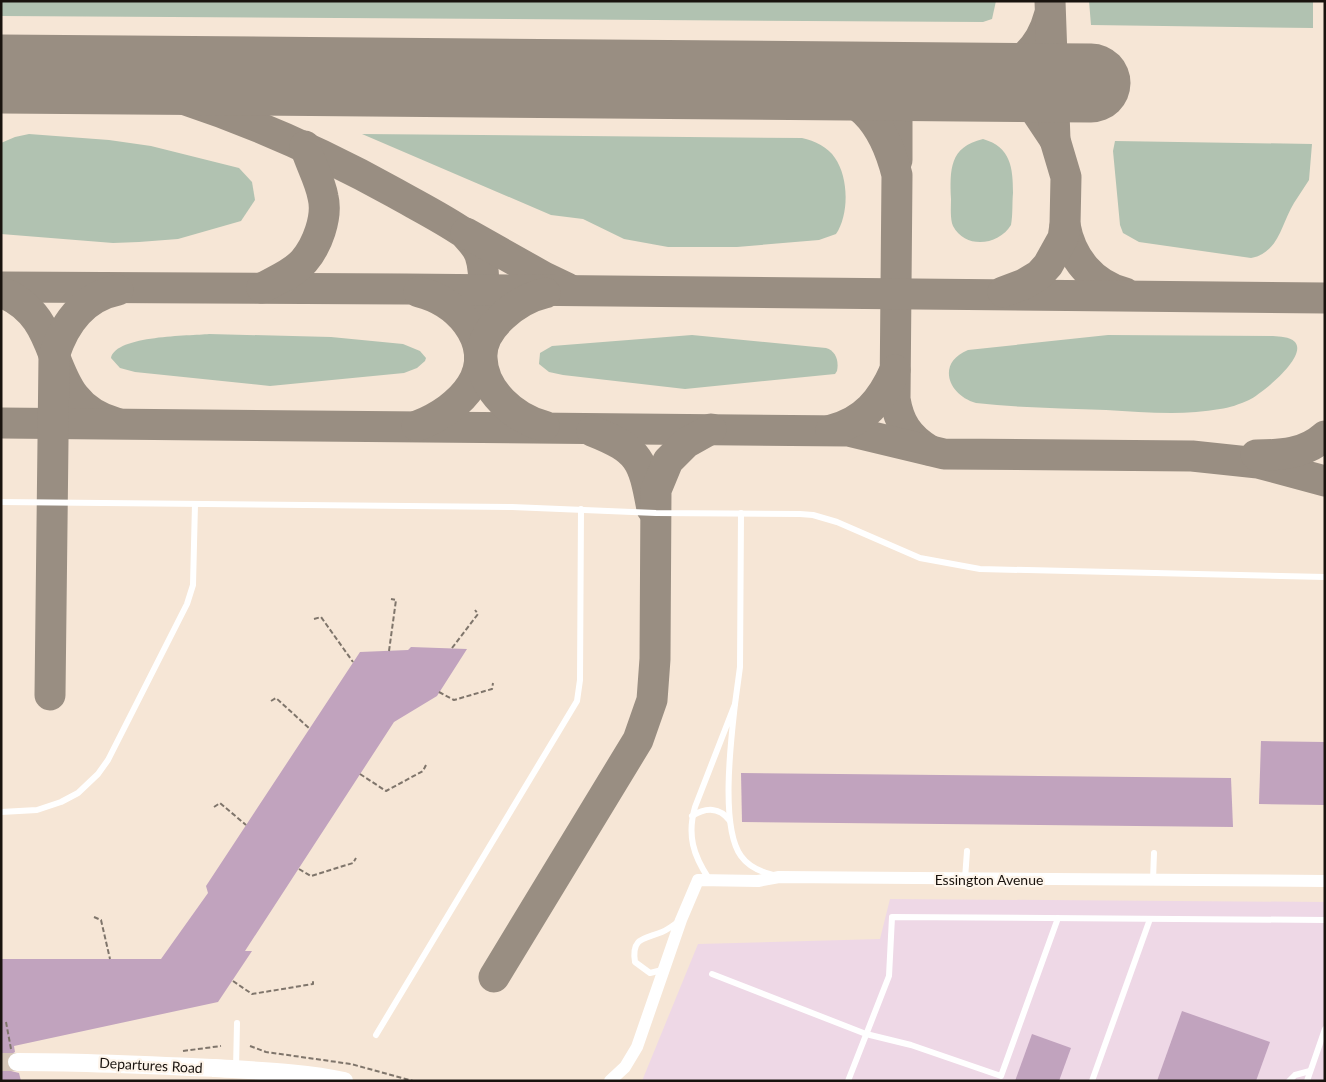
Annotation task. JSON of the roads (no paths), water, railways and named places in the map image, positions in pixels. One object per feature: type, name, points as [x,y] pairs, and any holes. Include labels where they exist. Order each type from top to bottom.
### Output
[{"type":"street","name":"Essington Avenue","points":[[710,880],[758,880],[779,877],[1325,882]]},
{"type":"street","points":[[610,1081],[621,1073],[634,1055],[680,920],[698,880],[710,880]]},
{"type":"street","name":"Departures Road","points":[[15,1056],[307,1074],[344,1081]]},
{"type":"lane","points":[[1,502],[581,509],[656,513],[812,515],[837,522],[920,558],[980,569],[1095,570],[1325,578]]},
{"type":"lane","points":[[1,812],[38,810],[62,802],[82,789],[98,774],[108,760],[187,604],[192,585],[195,504]]},
{"type":"lane","points":[[376,1035],[577,701],[580,680],[581,509]]},
{"type":"lane","points":[[741,513],[740,667],[730,748],[730,821],[734,840],[744,860],[764,872],[779,877]]},
{"type":"lane","points":[[710,880],[693,849],[690,832],[692,816],[735,704]]},
{"type":"lane","points":[[692,816],[702,810],[711,809],[722,812],[730,821]]},
{"type":"lane","points":[[965,879],[966,851]]},
{"type":"lane","points":[[1153,880],[1154,853]]},
{"type":"lane","points":[[848,1081],[890,972],[892,917],[1325,920]]},
{"type":"lane","points":[[712,974],[866,1034],[911,1045],[1001,1076],[1058,918]]},
{"type":"lane","points":[[1092,1081],[1150,919]]},
{"type":"lane","points":[[665,968],[650,973],[635,962],[634,952],[637,944],[643,937],[660,933],[680,920]]},
{"type":"lane","points":[[236,1070],[238,1023]]},
{"type":"lane","points":[[1306,1081],[1325,1029]]},
{"type":"lane","points":[[1289,1081],[1296,1075],[1310,1071]]},
{"type":"tunnel","points":[[1,1062],[17,1062]]}]
